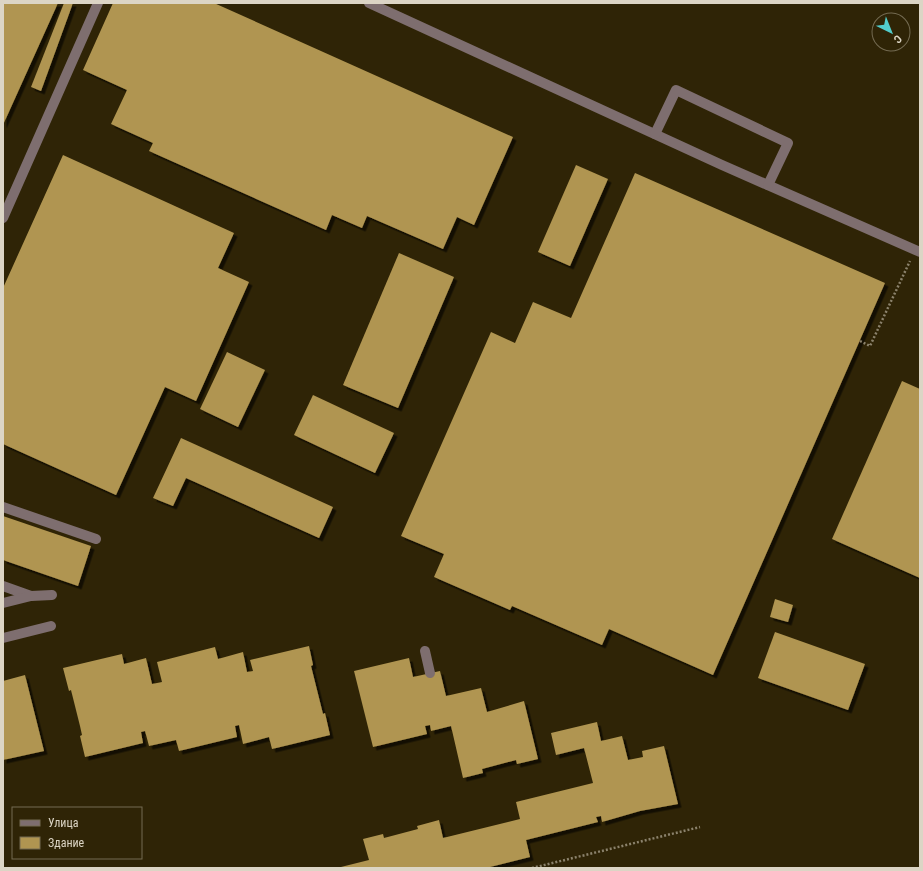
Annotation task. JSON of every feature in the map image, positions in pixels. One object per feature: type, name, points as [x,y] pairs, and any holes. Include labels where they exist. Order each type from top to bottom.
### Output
[{"type":"lane","points":[[3,218],[98,3]]},
{"type":"lane","points":[[369,3],[655,134],[918,251]]},
{"type":"lane","points":[[655,134],[676,90],[788,143],[768,185]]},
{"type":"lane","points":[[3,507],[96,539]]},
{"type":"lane","points":[[3,586],[31,596]]},
{"type":"lane","points":[[3,603],[31,596],[52,596]]},
{"type":"lane","points":[[3,638],[51,626]]},
{"type":"lane","points":[[425,651],[430,673]]},
{"type":"path","points":[[860,341],[870,346],[918,251]]},
{"type":"path","points":[[532,868],[700,827]]},
{"type":"building","points":[[3,3],[58,3],[3,125]]},
{"type":"building","points":[[64,3],[73,3],[41,91],[31,87]]},
{"type":"building","points":[[113,3],[214,3],[513,137],[474,225],[457,217],[443,249],[367,216],[362,228],[332,215],[326,230],[149,151],[153,143],[111,124],[127,90],[83,70]]},
{"type":"building","points":[[63,155],[234,233],[218,268],[249,282],[196,401],[165,387],[116,495],[3,444],[3,288]]},
{"type":"building","points":[[576,165],[608,179],[570,266],[538,252]]},
{"type":"building","points":[[635,173],[885,283],[713,675],[609,629],[602,645],[512,606],[510,610],[434,577],[444,554],[401,536],[491,332],[515,343],[533,302],[571,318]]},
{"type":"building","points":[[399,253],[454,277],[398,408],[343,385]]},
{"type":"building","points":[[227,352],[265,370],[238,427],[200,409]]},
{"type":"building","points":[[902,381],[920,389],[920,578],[832,539]]},
{"type":"building","points":[[313,395],[394,433],[375,473],[294,435]]},
{"type":"building","points":[[181,438],[333,507],[319,538],[186,478],[173,506],[153,498]]},
{"type":"building","points":[[3,516],[91,546],[78,586],[3,560]]},
{"type":"building","points":[[775,599],[793,605],[788,622],[770,617]]},
{"type":"building","points":[[775,632],[865,664],[848,710],[758,678]]},
{"type":"building","points":[[309,646],[313,665],[311,666],[330,735],[272,749],[269,737],[243,744],[239,725],[235,726],[237,737],[179,751],[176,740],[149,746],[145,731],[141,732],[143,743],[85,757],[80,736],[82,735],[80,726],[71,690],[69,691],[63,668],[122,654],[124,664],[146,658],[152,684],[162,682],[157,662],[215,647],[218,659],[243,652],[247,672],[253,671],[250,660]]},
{"type":"building","points":[[409,658],[413,677],[440,671],[446,696],[481,688],[487,712],[524,701],[538,759],[517,764],[516,760],[482,769],[483,773],[463,778],[451,726],[431,731],[430,725],[425,726],[427,734],[373,747],[354,671]]},
{"type":"building","points":[[25,675],[44,751],[3,760],[3,681]]},
{"type":"building","points":[[597,722],[601,741],[622,736],[628,760],[643,757],[642,751],[664,746],[678,804],[640,811],[602,822],[601,816],[596,817],[598,822],[526,840],[530,857],[486,868],[337,868],[369,860],[363,839],[383,834],[384,838],[418,829],[417,826],[439,820],[443,838],[520,819],[516,802],[593,783],[584,748],[556,755],[551,733]]}]
